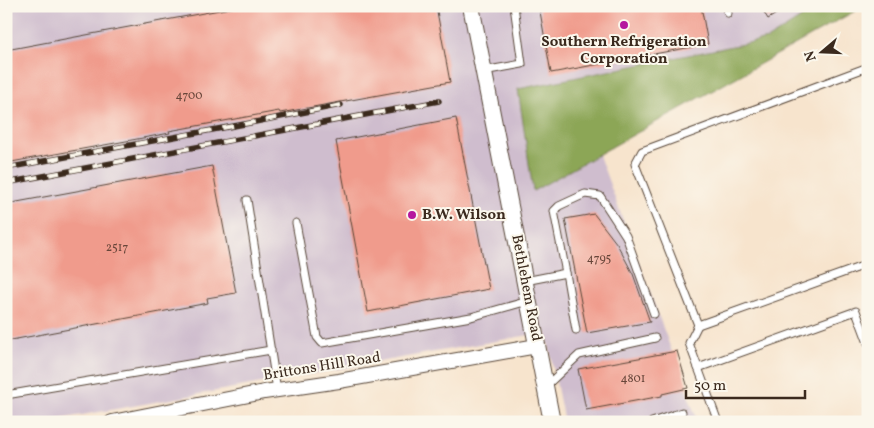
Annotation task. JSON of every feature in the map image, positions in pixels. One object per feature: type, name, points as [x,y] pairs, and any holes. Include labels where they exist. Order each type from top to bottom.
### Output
[{"type":"street","name":"Bethlehem Road","points":[[471,6],[552,422]]},
{"type":"street","name":"Brittons Hill Road","points":[[112,422],[277,390],[537,346]]},
{"type":"lane","points":[[483,71],[522,64],[514,6]]},
{"type":"lane","points":[[698,325],[635,164],[642,151],[868,67]]},
{"type":"lane","points":[[576,330],[554,211],[559,206],[585,194],[600,196],[626,236],[654,314]]},
{"type":"lane","points":[[247,200],[277,390]]},
{"type":"lane","points":[[296,223],[317,337],[322,343],[471,316],[528,301]]},
{"type":"lane","points":[[718,422],[689,343],[698,325],[868,264]]},
{"type":"lane","points":[[524,282],[566,273]]},
{"type":"lane","points":[[698,368],[856,311],[868,343]]},
{"type":"lane","points":[[545,387],[579,355],[655,338]]},
{"type":"lane","points":[[6,395],[271,350]]},
{"type":"lane","points":[[652,422],[682,412]]},
{"type":"shaded area","points":[[6,6],[832,6],[597,150],[698,422],[564,422],[546,332],[43,422],[6,422]]},
{"type":"green space","points":[[820,6],[864,6],[533,191],[518,89],[768,39]]},
{"type":"building","points":[[241,6],[436,6],[450,82],[169,131],[170,133],[6,163],[6,50]]},
{"type":"building","name":"Southern Refrigeration Corporation","points":[[539,6],[701,6],[708,44],[551,73]]},
{"type":"building","points":[[760,6],[789,6],[768,19]]},
{"type":"building","name":"B.W. Wilson","points":[[456,118],[489,289],[368,312],[336,141]]},
{"type":"building","points":[[212,166],[236,293],[207,298],[208,303],[6,341],[6,204]]},
{"type":"building","points":[[594,214],[617,244],[633,274],[650,322],[587,333],[565,219]]},
{"type":"building","points":[[677,351],[688,388],[662,394],[662,396],[586,410],[578,369]]},
{"type":"railway","points":[[6,183],[439,101]]},
{"type":"railway","points":[[6,168],[341,105]]},
{"type":"place","name":"Southern Refrigeration Corporation","points":[[624,25]]},
{"type":"place","name":"B.W. Wilson","points":[[412,215]]}]
